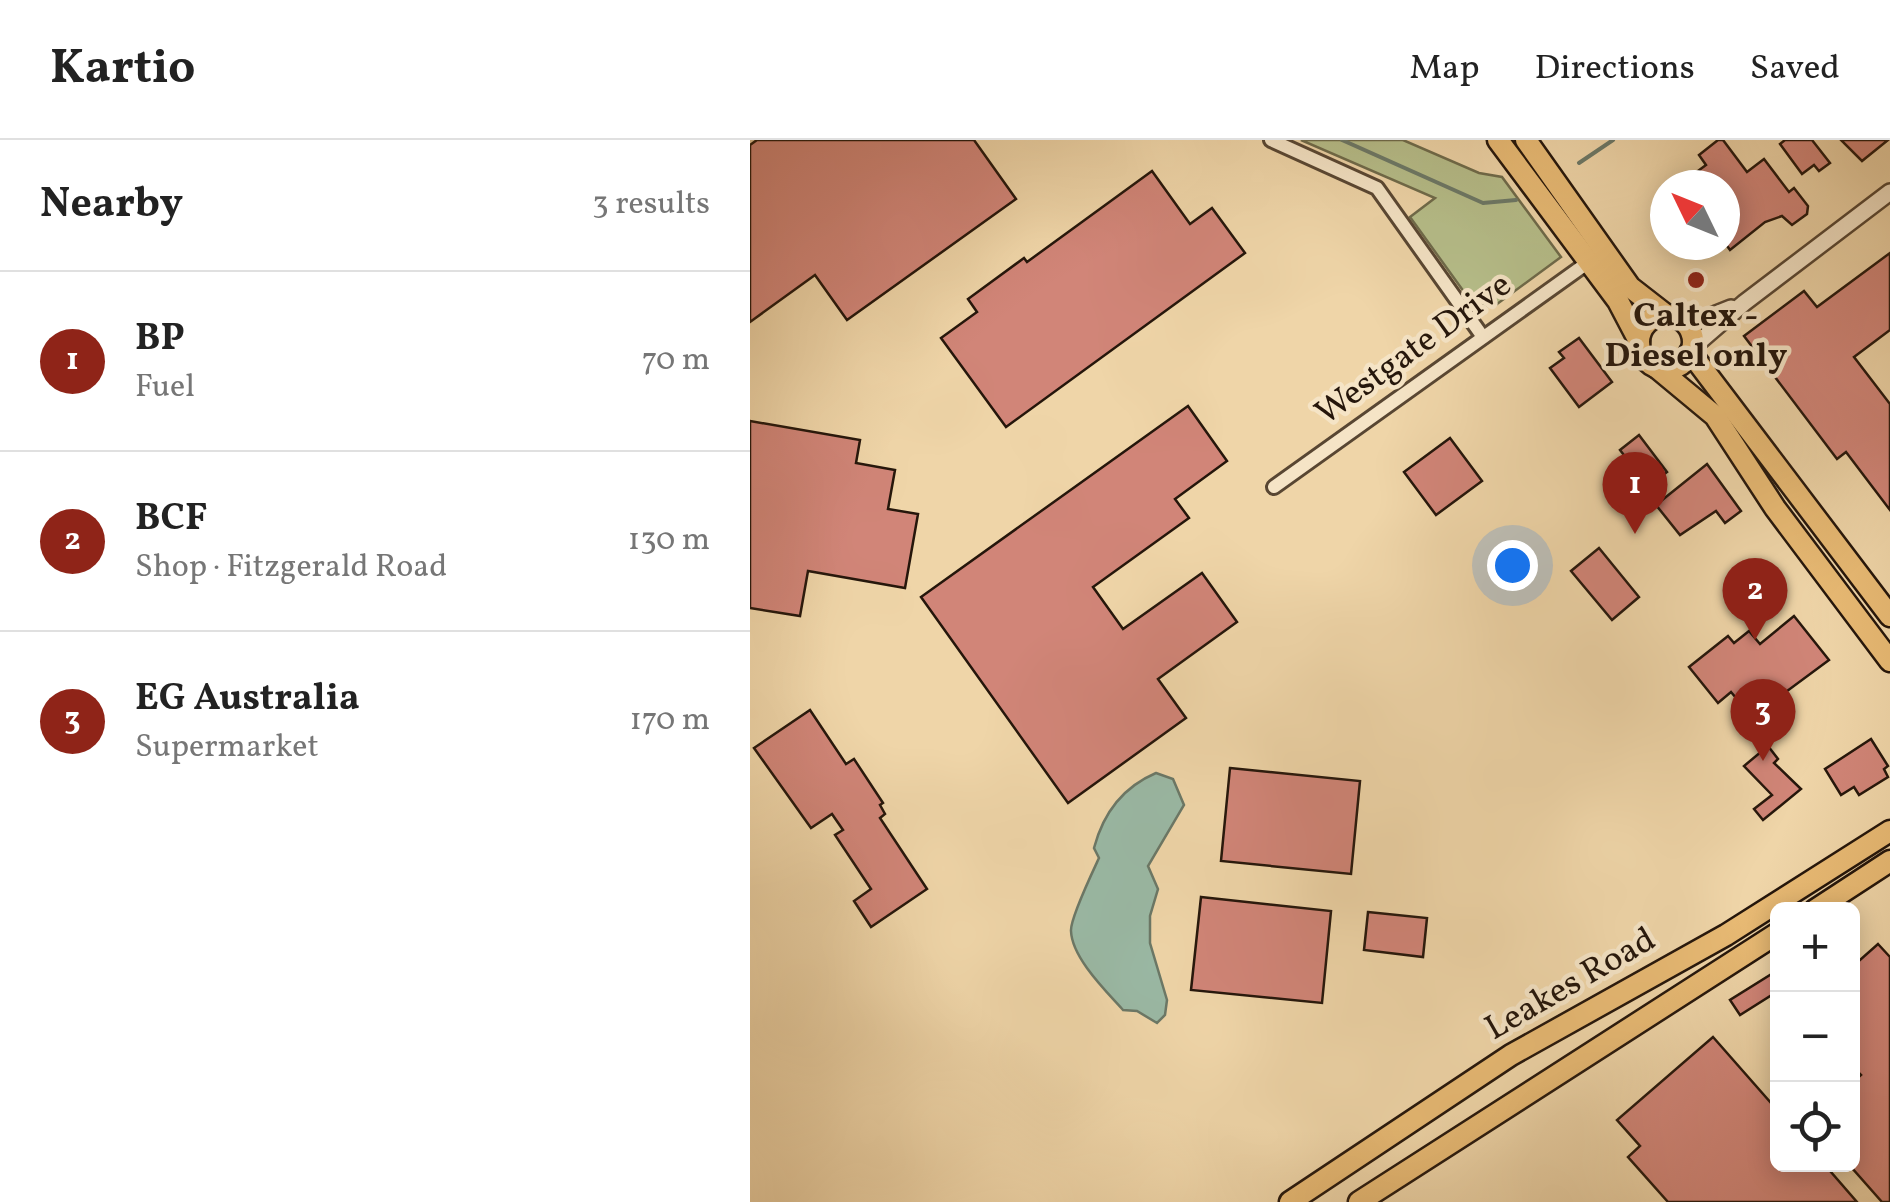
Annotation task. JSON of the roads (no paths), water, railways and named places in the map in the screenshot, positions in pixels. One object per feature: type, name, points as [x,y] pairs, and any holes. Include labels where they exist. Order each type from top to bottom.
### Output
[{"type":"main road","points":[[1498,140],[1590,261],[1639,341],[1643,356],[1715,416],[1775,508],[1890,661]]},
{"type":"main road","points":[[1526,140],[1630,287],[1686,324],[1691,350],[1890,616]]},
{"type":"main road","points":[[1639,341],[1644,326],[1669,315]]},
{"type":"main road","points":[[1656,367],[1672,368],[1691,350]]},
{"type":"main road","name":"Leakes Road","points":[[1290,1202],[1511,1056],[1726,936],[1888,831]]},
{"type":"main road","points":[[1827,902],[1890,861]]},
{"type":"main road","name":"Leakes Road","points":[[1360,1202],[1770,939]]},
{"type":"street","points":[[1270,140],[1377,188],[1483,337]]},
{"type":"street","points":[[1691,350],[1744,302],[1890,192]]},
{"type":"street","name":"Westgate Drive","points":[[1274,488],[1590,261]]},
{"type":"street","points":[[1669,315],[1701,320],[1744,302]]},
{"type":"waterway","points":[[1342,140],[1483,203],[1516,200]]},
{"type":"waterway","points":[[1579,163],[1613,140]]},
{"type":"place","name":"Caltex - Diesel only","points":[[1696,280]]},
{"type":"place","name":"BP","points":[[1635,534]]},
{"type":"place","name":"BCF","points":[[1755,640]]},
{"type":"place","name":"EG Australia","points":[[1763,761]]}]
